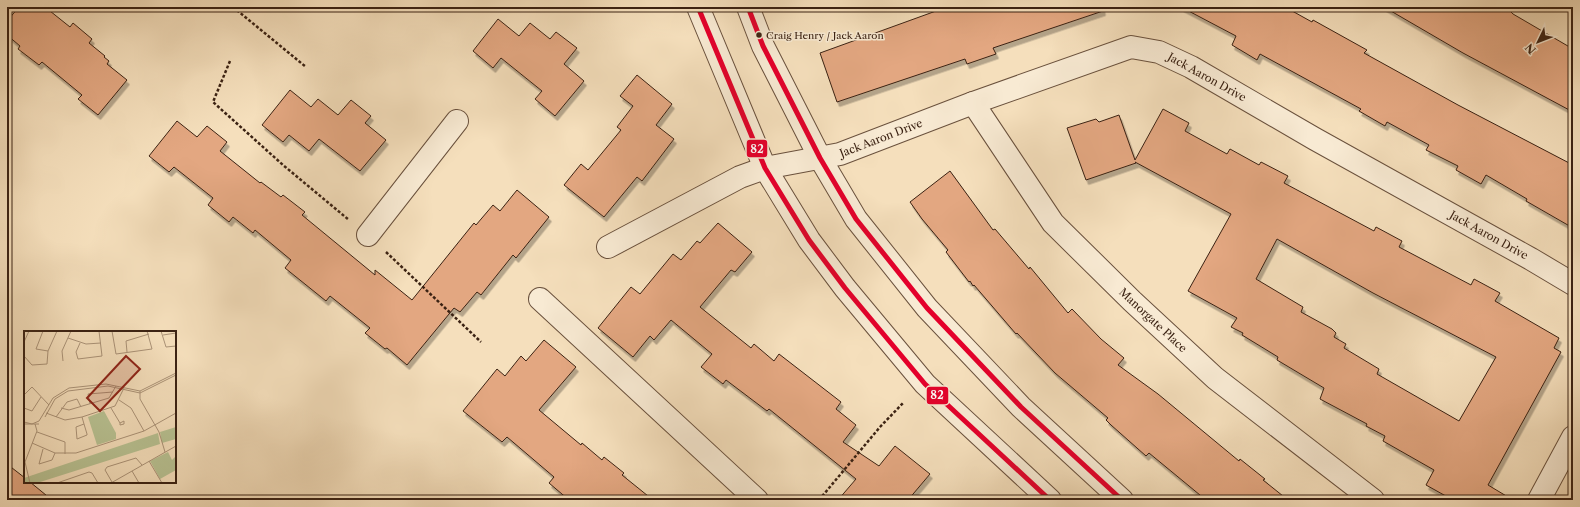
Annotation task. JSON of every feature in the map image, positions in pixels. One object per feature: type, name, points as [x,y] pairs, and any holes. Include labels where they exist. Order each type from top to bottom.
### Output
[{"type":"street","points":[[698,7],[765,168],[809,240],[845,288],[925,384],[1050,500]]},
{"type":"street","points":[[748,7],[763,46],[820,158],[856,219],[927,308],[1021,407],[1122,500]]},
{"type":"street","name":"Jack Aaron Drive","points":[[608,247],[740,177],[765,168],[820,158],[851,150],[973,103],[1131,47],[1160,52],[1191,67],[1315,139],[1531,258],[1573,284]]},
{"type":"street","name":"Manorgate Place","points":[[973,103],[1053,223],[1126,296],[1215,378],[1373,500]]},
{"type":"street","points":[[368,235],[457,121]]},
{"type":"street","points":[[540,299],[757,500]]},
{"type":"street","points":[[1539,500],[1573,437]]},
{"type":"path","points":[[233,7],[306,67]]},
{"type":"path","points":[[230,61],[213,102],[283,165],[368,235],[481,342]]},
{"type":"path","points":[[819,500],[880,427],[904,402]]},
{"type":"building","points":[[19,7],[45,7],[70,27],[73,23],[92,39],[89,43],[105,56],[104,57],[109,61],[107,64],[127,80],[98,115],[78,99],[82,95],[42,62],[39,65],[18,49],[20,46],[7,35],[7,21]]},
{"type":"building","points":[[947,7],[1102,7],[1103,11],[993,48],[996,54],[967,64],[965,59],[837,102],[820,53]]},
{"type":"building","points":[[1181,7],[1285,7],[1312,22],[1313,20],[1367,50],[1364,53],[1458,105],[1573,165],[1573,228],[1526,201],[1527,199],[1486,175],[1481,184],[1456,170],[1458,166],[1426,150],[1429,145],[1387,122],[1385,126],[1359,111],[1361,109],[1260,54],[1257,60],[1232,45],[1236,36]]},
{"type":"building","points":[[1384,7],[1506,7],[1513,14],[1573,49],[1573,112],[1463,53]]},
{"type":"building","points":[[498,19],[519,36],[530,23],[550,39],[556,32],[577,48],[564,64],[584,81],[555,116],[535,99],[542,91],[501,58],[493,68],[473,51]]},
{"type":"building","points":[[637,75],[672,104],[656,125],[674,139],[642,181],[637,177],[604,217],[564,185],[581,164],[588,170],[621,130],[617,127],[633,106],[620,96]]},
{"type":"building","points":[[290,90],[311,107],[318,99],[338,115],[351,100],[371,116],[365,123],[386,140],[360,171],[319,139],[309,151],[289,135],[283,142],[262,125]]},
{"type":"building","points":[[1163,109],[1189,123],[1185,131],[1227,154],[1230,149],[1259,165],[1261,162],[1288,176],[1284,183],[1374,231],[1376,227],[1402,241],[1399,247],[1471,285],[1474,279],[1500,293],[1495,301],[1559,338],[1554,348],[1561,352],[1488,485],[1513,500],[1453,500],[1426,485],[1434,470],[1383,441],[1385,436],[1366,426],[1367,424],[1320,399],[1324,388],[1277,360],[1278,357],[1242,335],[1243,333],[1231,327],[1237,318],[1188,291],[1231,214],[1135,162],[1136,163],[1086,180],[1067,128],[1096,119],[1099,122],[1119,115],[1135,160]],"holes":[[[1277,239],[1373,293],[1496,357],[1459,421],[1377,374],[1379,369],[1344,348],[1346,344],[1334,337],[1336,333],[1332,329],[1301,312],[1303,307],[1256,279]]]},
{"type":"building","points":[[177,121],[197,137],[207,126],[227,142],[220,151],[260,183],[261,182],[281,197],[283,195],[305,212],[302,215],[375,275],[375,270],[412,300],[474,223],[476,225],[493,205],[500,211],[517,190],[549,217],[516,258],[513,255],[481,295],[477,292],[460,312],[454,308],[407,365],[387,348],[385,349],[365,333],[370,328],[330,296],[326,301],[285,268],[291,260],[255,230],[253,233],[233,217],[229,222],[208,205],[213,198],[174,167],[169,172],[149,156]]},
{"type":"building","points":[[950,171],[993,230],[995,229],[1029,269],[1030,267],[1068,313],[1072,309],[1101,339],[1124,358],[1118,365],[1158,394],[1239,461],[1240,459],[1288,500],[1206,500],[1149,453],[1146,456],[1106,420],[1108,418],[1055,373],[1017,333],[1016,334],[974,285],[973,286],[970,281],[969,282],[946,252],[948,250],[910,202]]},
{"type":"building","points":[[718,223],[752,252],[735,272],[731,270],[700,307],[751,348],[754,344],[774,361],[779,354],[841,402],[836,409],[856,425],[843,442],[879,466],[895,446],[930,474],[908,500],[838,500],[856,479],[769,409],[767,411],[726,380],[723,384],[701,367],[712,354],[671,320],[654,340],[650,336],[633,357],[598,328],[631,287],[640,294],[673,254],[681,260],[697,241],[700,243]]},
{"type":"building","points":[[544,340],[576,367],[539,410],[581,445],[582,443],[602,460],[604,457],[624,473],[622,475],[653,500],[569,500],[549,483],[554,477],[507,437],[502,442],[463,411],[497,369],[505,376],[521,356],[526,361]]},
{"type":"building","points":[[7,464],[24,477],[24,483],[31,483],[52,500],[7,500]]},
{"type":"transit line","name":"82","points":[[698,7],[765,168],[809,240],[845,288],[925,384],[1050,500]]},
{"type":"transit line","name":"82","points":[[748,7],[763,46],[820,158],[856,219],[927,308],[1021,407],[1122,500]]},
{"type":"place","name":"Craig Henry / Jack Aaron","points":[[759,35]]}]
